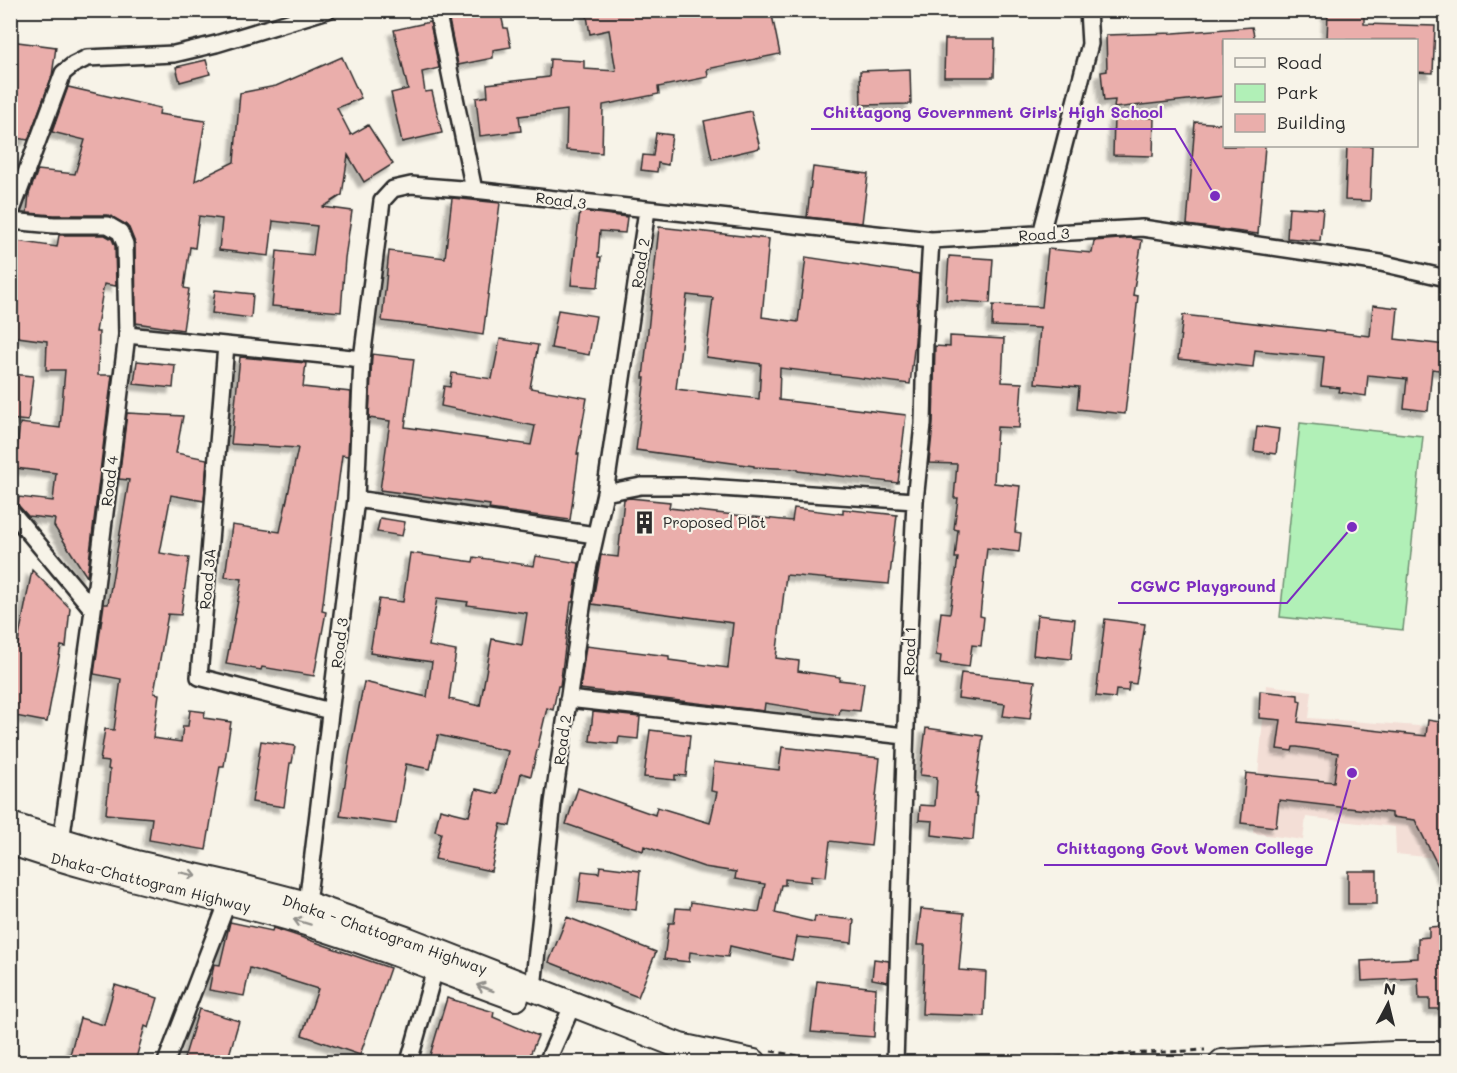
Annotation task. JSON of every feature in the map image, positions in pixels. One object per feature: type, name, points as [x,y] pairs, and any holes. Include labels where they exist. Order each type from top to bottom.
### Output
[{"type":"highway","name":"Dhaka - Chattogram Highway","points":[[10,825],[231,893],[307,904],[533,988],[570,1010],[680,1046],[754,1062]]},
{"type":"highway","name":"Dhaka-Chattogram Highway","points":[[10,842],[80,865],[143,882],[231,893],[300,921],[435,969],[570,1010],[699,1062]]},
{"type":"highway","points":[[1222,1062],[1395,1054],[1446,1054]]},
{"type":"street","points":[[10,216],[63,73],[73,65],[87,58],[174,54],[216,44],[328,10]]},
{"type":"street","points":[[437,10],[474,189]]},
{"type":"street","points":[[1041,234],[1090,44],[1088,10]]},
{"type":"street","name":"Road 3","points":[[307,904],[356,499],[362,359],[382,201],[393,189],[411,185],[474,189],[931,240],[1142,228],[1381,263],[1446,278]]},
{"type":"street","name":"Road 2","points":[[533,988],[553,802],[568,699],[587,574],[605,494],[647,210]]},
{"type":"street","name":"Road 4","points":[[10,221],[54,225],[108,225],[120,232],[125,244],[127,335],[61,842]]},
{"type":"street","name":"Road 1","points":[[895,1062],[915,501],[923,424],[931,240]]},
{"type":"street","points":[[127,335],[362,359]]},
{"type":"street","name":"Road 3A","points":[[226,345],[199,677],[330,711]]},
{"type":"street","points":[[605,494],[641,486],[691,486],[915,501]]},
{"type":"street","points":[[356,499],[595,535]]},
{"type":"street","points":[[10,510],[93,610]]},
{"type":"street","points":[[568,699],[905,736]]},
{"type":"street","points":[[166,1062],[231,893]]},
{"type":"street","points":[[409,1062],[435,969]]},
{"type":"street","points":[[547,1062],[570,1010]]},
{"type":"shaded area","points":[[1266,685],[1312,691],[1309,718],[1446,728],[1446,859],[1396,854],[1395,827],[1306,817],[1303,840],[1253,833]]},
{"type":"green space","points":[[1300,423],[1423,436],[1403,630],[1280,617]]},
{"type":"building","points":[[447,10],[500,10],[511,47],[493,50],[493,58],[458,65]]},
{"type":"building","points":[[586,10],[771,10],[780,54],[707,69],[708,77],[658,87],[659,94],[603,105],[602,153],[566,150],[567,110],[519,116],[521,131],[480,136],[476,98],[488,96],[487,84],[549,77],[550,59],[584,61],[584,69],[616,71],[609,30],[590,34]]},
{"type":"building","points":[[1328,12],[1364,13],[1364,24],[1435,26],[1433,73],[1418,72],[1418,39],[1327,39]]},
{"type":"building","points":[[430,22],[439,68],[422,72],[425,92],[432,91],[442,133],[402,142],[391,93],[408,89],[394,30]]},
{"type":"building","points":[[1252,27],[1255,39],[1223,39],[1223,96],[1114,108],[1115,100],[1104,101],[1101,72],[1107,71],[1106,35]]},
{"type":"building","points":[[945,39],[995,39],[994,77],[944,77]]},
{"type":"building","points":[[10,41],[56,47],[52,76],[28,140],[10,137]]},
{"type":"building","points":[[342,57],[361,98],[337,108],[351,135],[368,125],[393,164],[364,182],[348,155],[342,195],[323,207],[352,211],[345,258],[341,312],[272,306],[277,251],[313,255],[317,226],[273,221],[269,256],[219,250],[222,219],[199,216],[195,248],[190,247],[184,288],[189,289],[183,330],[136,323],[135,243],[125,224],[108,215],[27,213],[29,194],[38,170],[75,174],[85,140],[52,132],[68,87],[160,108],[159,114],[205,121],[195,181],[234,162],[240,93],[276,86]]},
{"type":"building","points":[[206,60],[210,74],[180,82],[176,67]]},
{"type":"building","points":[[910,69],[911,104],[861,105],[860,71]]},
{"type":"building","points":[[751,111],[760,148],[712,159],[704,121]]},
{"type":"building","points":[[1114,116],[1154,118],[1153,156],[1113,155]]},
{"type":"building","points":[[1195,122],[1223,124],[1223,147],[1265,147],[1258,234],[1187,225]]},
{"type":"building","points":[[656,133],[672,135],[668,165],[658,163],[657,172],[641,170],[643,155],[653,156]]},
{"type":"building","points":[[1347,147],[1372,147],[1370,201],[1345,200]]},
{"type":"building","points":[[813,167],[868,174],[862,223],[807,217]]},
{"type":"building","points":[[452,198],[500,203],[483,335],[382,321],[389,251],[445,258]]},
{"type":"building","points":[[1289,207],[1323,209],[1320,241],[1287,238]]},
{"type":"building","points":[[580,211],[627,217],[625,233],[600,231],[598,257],[601,257],[598,287],[571,285]]},
{"type":"building","points":[[659,227],[769,239],[762,317],[798,322],[806,257],[919,274],[910,384],[780,368],[779,400],[906,415],[898,483],[798,471],[798,469],[754,467],[636,450],[645,378],[643,378]],"holes":[[[687,295],[713,298],[706,357],[761,364],[759,399],[676,389]]]},
{"type":"building","points":[[59,235],[105,235],[112,239],[115,246],[116,286],[104,284],[96,332],[99,332],[98,375],[112,375],[87,577],[54,526],[55,519],[28,516],[18,505],[19,497],[53,501],[56,473],[15,468],[20,423],[60,428],[65,370],[46,370],[47,341],[10,336],[10,240],[57,247]]},
{"type":"building","points":[[1131,238],[1142,240],[1133,295],[1138,296],[1125,414],[1077,409],[1079,387],[1035,383],[1040,328],[992,326],[993,305],[1042,307],[1048,249],[1092,253],[1094,241]]},
{"type":"building","points":[[949,256],[993,259],[990,303],[946,300]]},
{"type":"building","points":[[215,290],[253,294],[251,318],[212,313]]},
{"type":"building","points":[[1373,305],[1398,308],[1395,339],[1446,345],[1446,371],[1432,369],[1428,411],[1404,408],[1407,379],[1368,375],[1366,396],[1339,392],[1340,388],[1321,386],[1324,357],[1255,350],[1253,367],[1178,359],[1183,315],[1370,336]]},
{"type":"building","points":[[558,310],[596,316],[589,355],[551,348]]},
{"type":"building","points":[[950,336],[1004,339],[1002,382],[1022,383],[1019,428],[997,427],[994,483],[1020,486],[1015,532],[1021,533],[1019,552],[987,548],[980,616],[984,617],[981,646],[972,645],[969,667],[940,663],[941,656],[936,655],[941,612],[950,613],[958,558],[955,558],[958,530],[954,529],[958,498],[954,498],[957,464],[929,463],[933,424],[935,346],[950,347]]},
{"type":"building","points":[[500,339],[538,345],[530,388],[587,398],[577,454],[579,454],[570,520],[489,509],[490,505],[380,490],[390,421],[369,418],[372,354],[414,359],[405,427],[531,445],[535,426],[441,406],[444,386],[450,387],[452,373],[492,379]]},
{"type":"building","points":[[240,357],[306,363],[303,387],[351,392],[348,456],[342,455],[322,611],[326,612],[314,676],[262,667],[261,670],[226,664],[242,579],[225,577],[232,525],[280,532],[298,448],[231,444]]},
{"type":"building","points":[[137,361],[175,365],[173,388],[134,384]]},
{"type":"building","points":[[10,374],[33,376],[28,421],[10,419]]},
{"type":"building","points":[[127,413],[183,416],[176,453],[207,459],[204,501],[171,495],[160,553],[189,558],[181,615],[168,614],[154,693],[159,694],[153,738],[181,742],[183,726],[188,726],[190,710],[205,712],[204,718],[231,722],[224,766],[220,766],[206,850],[149,840],[152,818],[106,814],[110,770],[108,769],[109,762],[100,761],[105,729],[114,730],[121,679],[94,674],[104,604],[108,604],[129,480],[119,479]]},
{"type":"building","points":[[1257,426],[1279,429],[1276,454],[1254,451]]},
{"type":"building","points":[[624,499],[670,502],[669,508],[792,521],[794,508],[843,514],[843,509],[897,515],[889,584],[786,575],[776,658],[799,661],[798,671],[864,683],[860,711],[840,709],[839,715],[765,703],[764,711],[580,689],[586,646],[669,656],[669,660],[728,668],[733,623],[592,604],[601,555],[618,557]]},
{"type":"building","points":[[380,518],[405,522],[402,536],[377,532]]},
{"type":"building","points":[[410,553],[473,562],[474,557],[534,566],[536,556],[579,563],[573,602],[571,602],[560,686],[558,686],[553,710],[547,708],[531,776],[521,773],[510,826],[501,824],[491,871],[435,859],[441,833],[435,831],[440,809],[469,816],[476,789],[498,794],[508,751],[438,735],[430,769],[406,764],[396,824],[340,816],[364,682],[427,697],[432,662],[370,653],[379,599],[403,602]],"holes":[[[437,598],[468,602],[467,605],[527,613],[522,645],[492,639],[480,706],[449,699],[456,651],[429,646]]]},
{"type":"building","points":[[32,570],[70,608],[66,647],[61,646],[47,722],[10,715],[10,646],[17,647]]},
{"type":"building","points":[[1037,615],[1075,619],[1071,659],[1033,655]]},
{"type":"building","points":[[1105,619],[1145,624],[1136,684],[1129,683],[1128,691],[1116,690],[1115,698],[1096,696]]},
{"type":"building","points":[[961,673],[1035,681],[1030,719],[1003,716],[1005,704],[958,698]]},
{"type":"building","points":[[1260,691],[1298,695],[1298,700],[1301,701],[1298,722],[1426,736],[1428,720],[1446,723],[1446,882],[1415,820],[1392,817],[1392,813],[1279,800],[1276,827],[1241,823],[1246,773],[1334,782],[1338,753],[1297,747],[1293,747],[1292,751],[1277,749],[1281,720],[1259,718]]},
{"type":"building","points":[[593,712],[640,717],[638,739],[619,737],[618,744],[590,741]]},
{"type":"building","points":[[926,728],[983,736],[975,793],[977,793],[973,840],[932,835],[933,821],[919,820],[920,805],[935,806],[937,777],[920,775]]},
{"type":"building","points":[[650,730],[690,735],[686,776],[675,775],[675,780],[644,777]]},
{"type":"building","points":[[261,741],[295,746],[292,763],[290,763],[284,807],[252,802]]},
{"type":"building","points":[[782,747],[880,758],[871,846],[830,841],[826,877],[811,875],[811,882],[785,879],[785,885],[781,885],[775,913],[814,922],[815,916],[854,920],[852,943],[797,937],[792,960],[730,946],[728,957],[690,952],[689,962],[664,959],[669,923],[674,923],[676,908],[690,909],[691,902],[759,912],[765,884],[735,879],[736,872],[704,867],[644,846],[643,851],[566,824],[578,788],[655,815],[657,807],[710,823],[717,792],[711,791],[714,762],[779,770]]},
{"type":"building","points":[[600,866],[640,871],[636,910],[578,902],[582,871],[599,873]]},
{"type":"building","points":[[1348,871],[1377,871],[1377,904],[1348,904]]},
{"type":"building","points":[[921,909],[964,913],[959,970],[986,972],[984,1016],[922,1014],[925,945],[917,945]]},
{"type":"building","points":[[567,917],[656,952],[638,997],[549,962]]},
{"type":"building","points":[[230,922],[272,931],[273,928],[390,968],[360,1055],[302,1035],[318,989],[250,968],[244,996],[209,990],[214,964],[220,965]]},
{"type":"building","points":[[1444,926],[1446,1009],[1430,1009],[1430,999],[1419,999],[1418,978],[1362,981],[1361,961],[1418,958],[1418,938],[1429,937],[1429,927]]},
{"type":"building","points":[[874,959],[889,961],[888,982],[872,979]]},
{"type":"building","points":[[817,981],[876,988],[874,1037],[811,1032]]},
{"type":"building","points":[[115,985],[158,998],[149,1028],[145,1026],[135,1062],[68,1062],[80,1018],[104,1025]]},
{"type":"building","points":[[447,998],[494,1012],[493,1017],[538,1036],[527,1062],[476,1062],[463,1057],[462,1062],[428,1062]]},
{"type":"building","points":[[199,1009],[239,1021],[227,1062],[183,1062]]},
{"type":"place","name":"Chittagong Government Girls' High School","points":[[1215,196]]},
{"type":"place","name":"Proposed Plot","points":[[645,522]]},
{"type":"place","name":"CGWC Playground","points":[[1352,527]]},
{"type":"place","name":"Chittagong Govt Women College","points":[[1352,773]]}]
